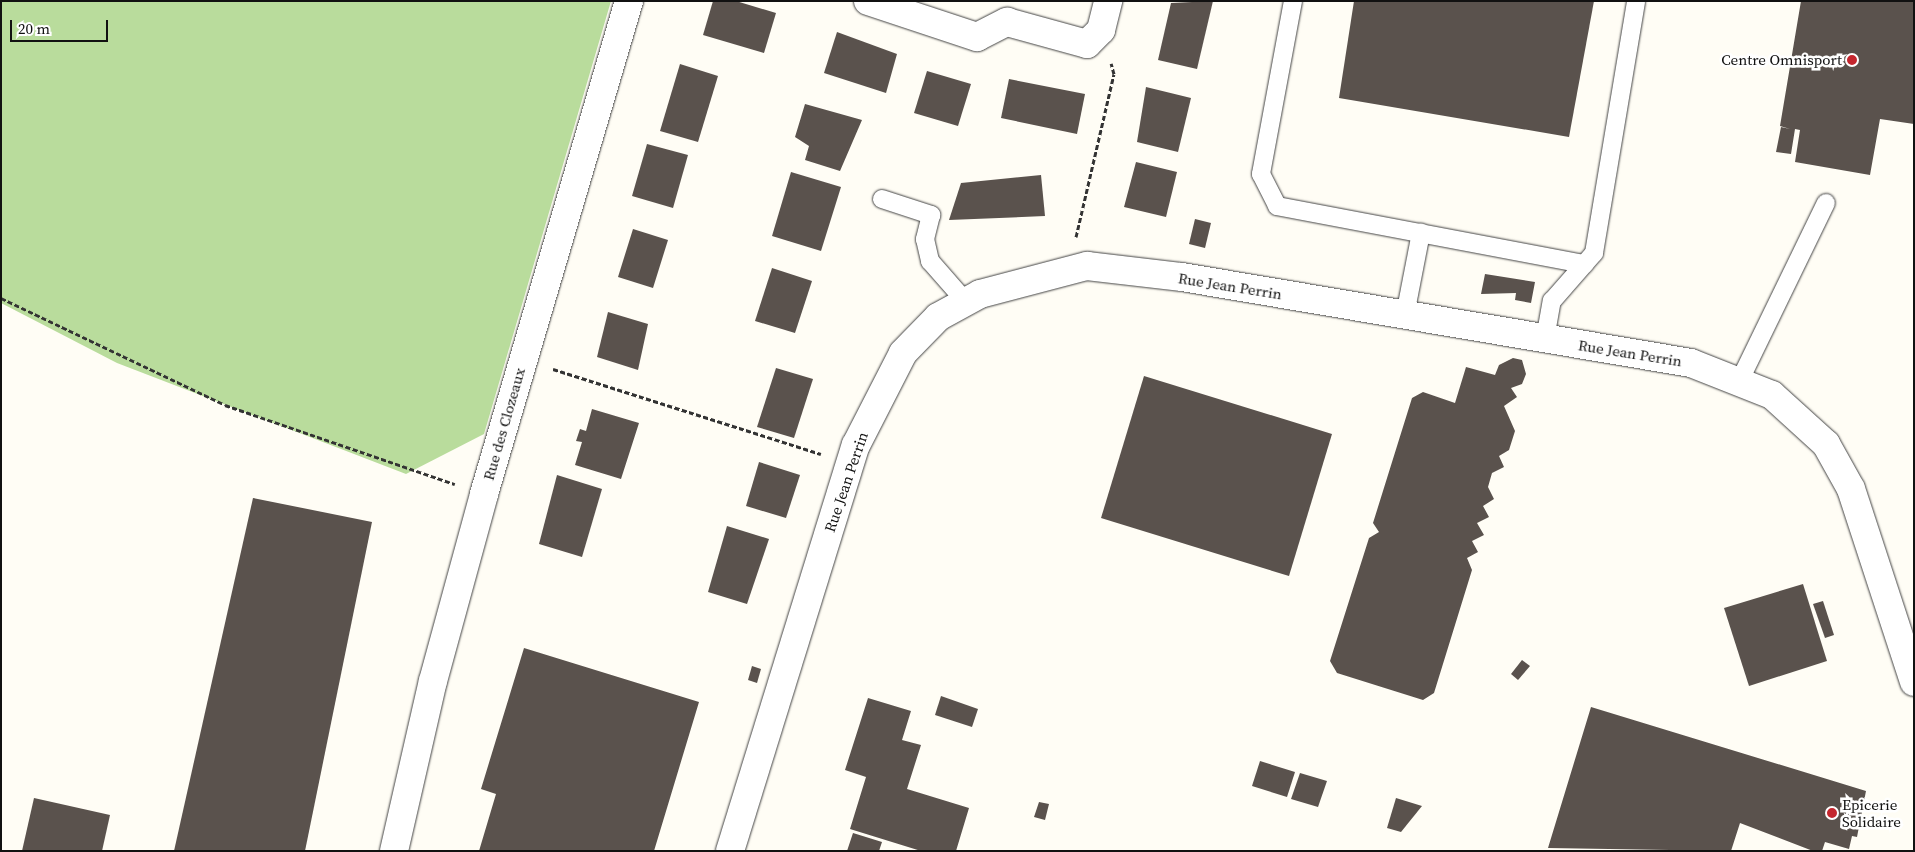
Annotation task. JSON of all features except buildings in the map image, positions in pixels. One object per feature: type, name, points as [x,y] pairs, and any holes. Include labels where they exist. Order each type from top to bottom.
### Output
[{"type":"street","name":"Rue des Clozeaux","points":[[394,851],[433,681],[484,494],[629,1]]},
{"type":"street","points":[[868,1],[978,37],[1010,12],[1087,44],[1101,30],[1108,1]]},
{"type":"street","name":"Rue Jean Perrin","points":[[730,851],[850,464],[903,353],[938,317],[966,302],[1068,269],[1087,266],[1182,278],[1690,363],[1772,395],[1826,444],[1851,489],[1914,682]]},
{"type":"lane","points":[[1293,1],[1261,174],[1272,200],[1277,206],[1585,264]]},
{"type":"lane","points":[[1545,339],[1552,301],[1594,253],[1636,1]]},
{"type":"lane","points":[[882,199],[931,215],[925,239],[930,261],[966,302]]},
{"type":"lane","points":[[1739,382],[1826,203]]},
{"type":"lane","points":[[1405,315],[1421,233]]},
{"type":"path","points":[[1068,269],[1114,74],[1101,30]]},
{"type":"path","points":[[1,298],[225,405],[484,494]]},
{"type":"path","points":[[524,360],[850,464]]},
{"type":"green space","points":[[1,1],[611,1],[484,434],[406,474],[117,363],[1,303]]},
{"type":"place","name":"Centre Omnisport","points":[[1852,60]]},
{"type":"place","name":"Epicerie Solidaire","points":[[1832,813]]}]
